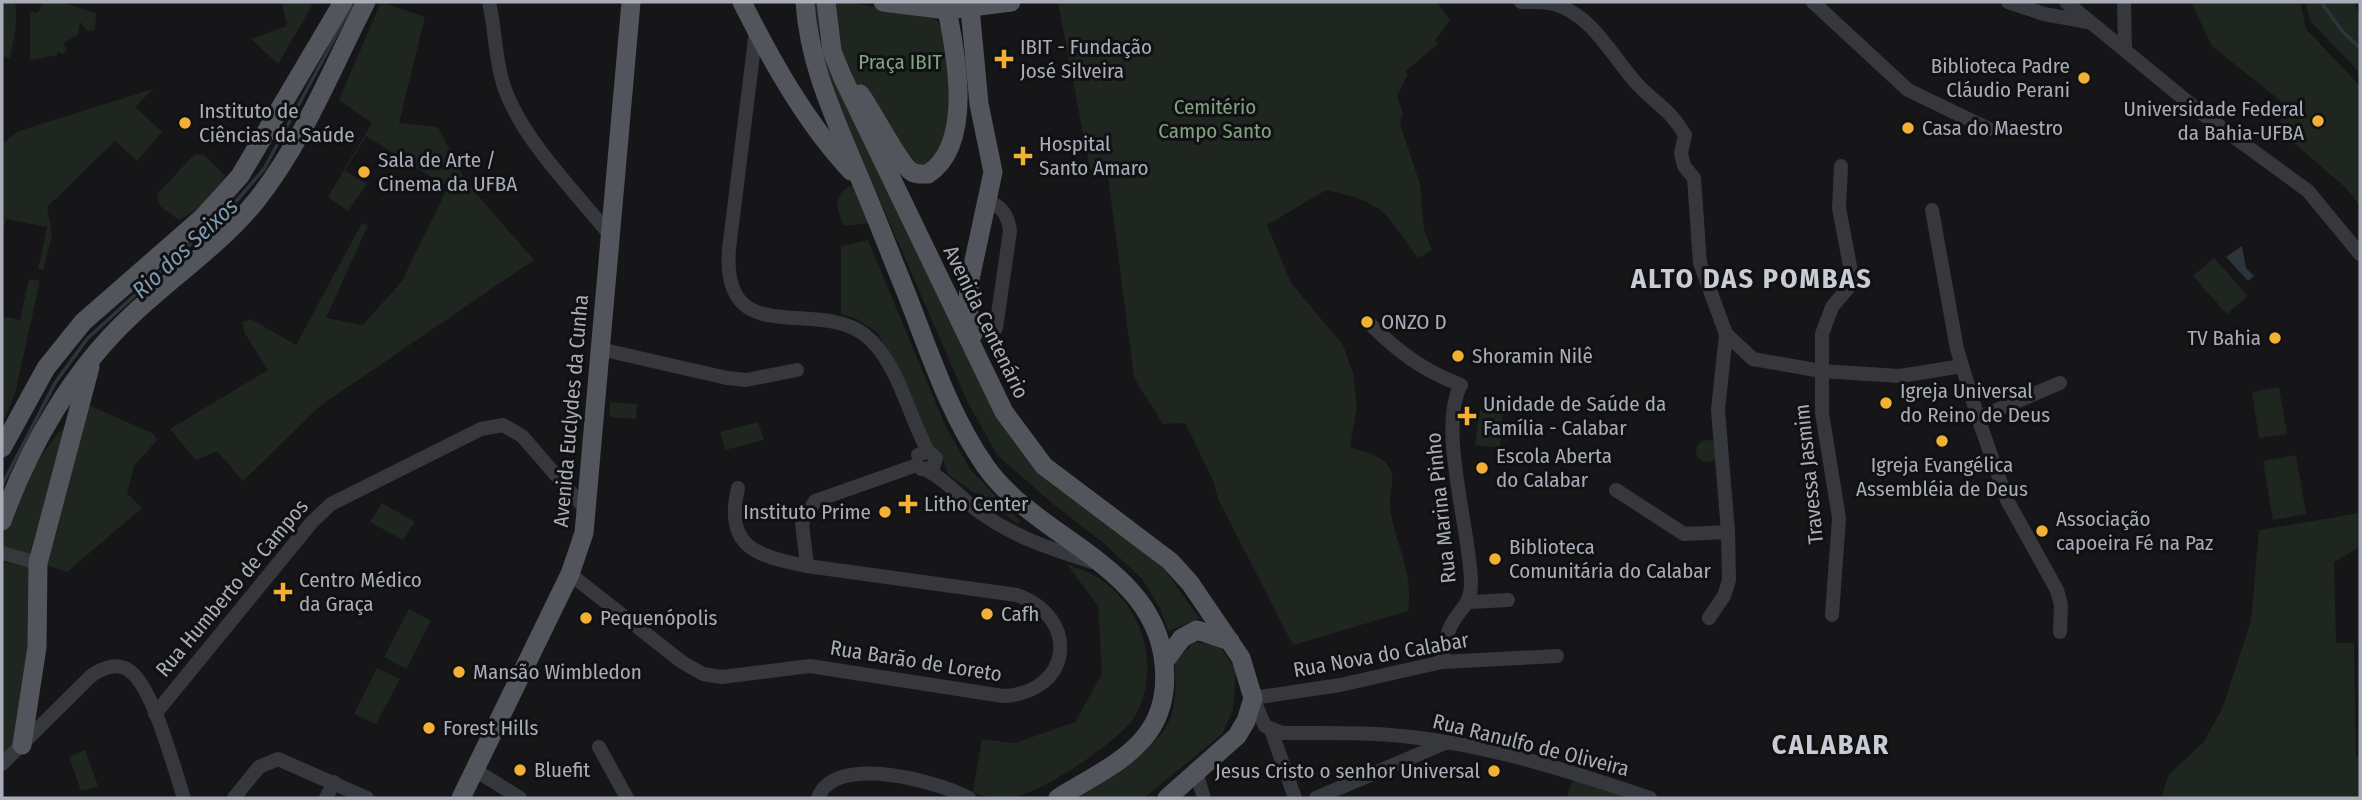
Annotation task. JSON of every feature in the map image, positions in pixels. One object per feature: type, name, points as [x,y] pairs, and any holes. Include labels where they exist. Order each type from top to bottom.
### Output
[{"type":"main road","points":[[2,448],[40,377],[83,322],[202,218],[240,176],[343,2]]},
{"type":"main road","points":[[2,521],[22,470],[44,430],[92,359],[132,315],[211,247],[256,201],[292,149],[366,2]]},
{"type":"main road","name":"Avenida Euclydes da Cunha","points":[[461,798],[570,575],[581,543],[587,511],[631,2]]},
{"type":"main road","points":[[742,2],[756,31],[825,141],[861,183]]},
{"type":"main road","points":[[805,2],[815,70],[933,366],[954,412],[987,469],[1039,521],[1100,564],[1146,607],[1154,620],[1164,663],[1161,713],[1149,734],[1114,764],[1058,798]]},
{"type":"main road","name":"Avenida Centenário","points":[[826,2],[832,51],[842,76],[1004,412],[1044,466],[1170,561],[1190,583],[1247,671],[1253,698]]},
{"type":"main road","points":[[883,2],[940,10],[1010,2]]},
{"type":"main road","points":[[971,5],[979,104],[993,158],[993,186],[969,284],[968,308],[978,362]]},
{"type":"main road","points":[[842,76],[872,109],[905,166],[912,172],[929,173],[944,162],[948,154],[958,104],[956,61],[940,10]]},
{"type":"main road","points":[[22,745],[35,718],[38,563],[92,359]]},
{"type":"main road","points":[[44,430],[65,442],[68,454]]},
{"type":"main road","points":[[1164,663],[1182,638],[1197,631],[1230,641]]},
{"type":"main road","points":[[1167,798],[1237,736],[1246,721],[1253,698]]},
{"type":"street","points":[[489,2],[502,80],[508,97],[530,135],[610,235]]},
{"type":"street","points":[[1521,2],[1553,3],[1574,13],[1598,36],[1641,88],[1675,116],[1685,135],[1681,143],[1684,166],[1694,178],[1700,263],[1726,334],[1718,410],[1728,532],[1729,580],[1724,596],[1709,618]]},
{"type":"street","points":[[1814,2],[1908,90],[1989,129]]},
{"type":"street","points":[[2008,2],[2037,6],[2089,22]]},
{"type":"street","points":[[2066,2],[2230,135],[2308,191],[2360,254]]},
{"type":"street","points":[[2124,2],[2125,50]]},
{"type":"street","points":[[756,31],[729,249],[728,268],[732,287],[752,311],[770,317],[831,321],[853,327],[867,337],[896,379],[917,431],[925,461],[942,478],[976,510],[1024,539],[1100,564]]},
{"type":"street","name":"Travessa Jasmim","points":[[1832,615],[1839,518],[1822,413],[1821,371],[1824,320],[1853,282],[1839,208],[1840,166]]},
{"type":"street","points":[[988,201],[1002,210],[1008,219],[1010,231],[999,291],[996,328]]},
{"type":"street","points":[[1931,210],[1962,366],[2007,500],[2057,590],[2061,605],[2060,632]]},
{"type":"street","name":"Rua Marina Pinho","points":[[1369,323],[1412,362],[1461,385],[1457,395],[1454,429],[1460,504],[1469,554],[1470,602],[1449,629],[1442,662]]},
{"type":"street","points":[[1726,334],[1753,359],[1821,371],[1900,376],[1962,366]]},
{"type":"street","points":[[600,349],[727,378],[746,380],[797,370]]},
{"type":"street","points":[[1978,418],[2060,383]]},
{"type":"street","name":"Rua Humberto de Campos","points":[[155,714],[312,522],[331,504],[481,429],[503,425],[522,436],[587,511]]},
{"type":"street","points":[[807,566],[802,523],[815,501],[925,461]]},
{"type":"street","name":"Rua Barão de Loreto","points":[[570,575],[682,662],[703,674],[722,677],[789,666],[810,666],[1003,696],[1023,695],[1040,687],[1053,674],[1060,657],[1055,625],[1046,611],[1033,601],[1017,595],[807,566],[760,556],[747,546],[737,533],[733,517],[738,488]]},
{"type":"street","points":[[1616,490],[1684,534],[1728,532]]},
{"type":"street","points":[[1024,539],[1038,531],[1039,521]]},
{"type":"street","points":[[2,554],[38,563]]},
{"type":"street","points":[[1470,602],[1508,600]]},
{"type":"street","name":"Rua Nova do Calabar","points":[[1253,698],[1352,683],[1442,662],[1558,656]]},
{"type":"street","points":[[35,718],[91,676],[108,667],[118,666],[133,673],[155,714],[184,798]]},
{"type":"street","points":[[1253,698],[1259,719],[1271,730],[1294,798]]},
{"type":"street","name":"Rua Ranulfo de Oliveira","points":[[1271,730],[1282,733],[1387,734],[1445,743],[1588,778],[1650,798]]},
{"type":"street","points":[[1316,798],[1445,743]]},
{"type":"street","points":[[2,764],[22,745]]},
{"type":"street","points":[[599,747],[627,798]]},
{"type":"street","points":[[234,798],[258,767],[278,759],[367,798]]},
{"type":"street","points":[[475,770],[520,798]]},
{"type":"street","points":[[1196,772],[1204,798]]},
{"type":"street","points":[[818,798],[827,786],[837,781],[873,774],[916,778],[969,798]]},
{"type":"street","points":[[326,798],[334,782]]},
{"type":"green space","points":[[2,2],[15,2],[16,9],[10,58],[2,56]]},
{"type":"green space","points":[[43,2],[61,2],[96,13],[95,30],[88,31],[80,22],[78,35],[63,43],[67,50],[63,54],[58,51],[57,55],[30,60],[30,12],[38,13]]},
{"type":"green space","points":[[282,2],[314,2],[278,64],[251,39],[287,26]]},
{"type":"green space","points":[[381,2],[425,17],[399,123],[438,127],[466,182],[534,260],[320,406],[243,481],[217,451],[197,460],[194,458],[170,429],[268,370],[244,332],[243,322],[251,319],[296,345],[362,223],[368,225],[326,318],[363,325],[402,281],[448,187],[366,136],[345,171],[367,184],[348,211],[328,197],[372,123],[339,100]]},
{"type":"green space","points":[[811,2],[820,2],[998,413],[1113,526],[1164,569],[1200,619],[1168,631],[1160,608],[1142,579],[1105,544],[997,455],[967,401],[823,69]]},
{"type":"green space","name":"Praça IBIT","points":[[831,2],[849,2],[935,19],[939,23],[949,68],[951,113],[946,143],[924,174],[845,78]]},
{"type":"green space","name":"Cemitério Campo Santo","points":[[1058,2],[1437,2],[1450,20],[1435,40],[1438,44],[1405,72],[1408,74],[1397,96],[1403,113],[1400,124],[1420,184],[1424,230],[1432,250],[1418,258],[1390,219],[1381,211],[1360,199],[1326,190],[1267,225],[1291,283],[1343,345],[1353,373],[1357,406],[1350,447],[1379,458],[1391,471],[1390,509],[1407,572],[1408,611],[1293,645],[1218,499],[1214,482],[1185,423],[1163,424],[1134,378],[1107,168],[1090,170]]},
{"type":"green space","name":"Universidade Federal da Bahia-UFBA","points":[[2191,2],[2300,2],[2306,29],[2360,86],[2360,206],[2346,188],[2280,131],[2282,102],[2212,46]]},
{"type":"green space","points":[[2305,2],[2355,2],[2360,20],[2360,73],[2311,22]]},
{"type":"green space","points":[[153,89],[135,107],[162,132],[137,161],[115,141],[47,207],[52,235],[43,270],[38,269],[47,227],[6,219],[2,237],[2,144],[19,131]]},
{"type":"green space","points":[[195,154],[204,155],[226,176],[199,208],[179,220],[160,206],[157,194]]},
{"type":"green space","points":[[853,185],[872,223],[844,226],[839,214],[839,197],[846,188]]},
{"type":"green space","points":[[868,240],[945,425],[970,469],[1020,521],[1018,524],[948,474],[941,454],[931,443],[878,333],[857,319],[841,314],[841,246]]},
{"type":"green space","points":[[2214,258],[2248,296],[2227,314],[2193,276]]},
{"type":"green space","points":[[29,279],[40,281],[15,393],[2,425],[2,316],[20,320]]},
{"type":"green space","points":[[2279,387],[2287,434],[2259,438],[2252,392]]},
{"type":"green space","points":[[610,402],[637,404],[636,419],[610,417]]},
{"type":"green space","points":[[84,403],[154,434],[157,440],[134,466],[127,493],[142,508],[67,572],[2,550],[4,530],[10,510],[31,471]]},
{"type":"green space","points":[[1480,410],[1503,412],[1500,448],[1475,445]]},
{"type":"green space","points":[[758,422],[764,440],[725,450],[720,432]]},
{"type":"green space","points":[[1707,440],[1715,443],[1718,451],[1715,459],[1707,462],[1699,459],[1696,451],[1699,443]]},
{"type":"green space","points":[[2296,455],[2306,514],[2273,520],[2263,461]]},
{"type":"green space","points":[[382,503],[415,522],[403,540],[370,522]]},
{"type":"green space","points":[[2360,513],[2360,547],[2334,562],[2336,643],[2354,643],[2356,757],[2360,757],[2360,798],[2161,798],[2169,774],[2203,743],[2222,709],[2251,621],[2259,530]]},
{"type":"green space","points":[[2,562],[32,568],[33,618],[17,742],[2,758]]},
{"type":"green space","points":[[1067,564],[1093,575],[1113,589],[1136,619],[1147,656],[1144,694],[1137,713],[1117,736],[1063,775],[1015,797],[983,796],[973,792],[982,739],[1015,743],[1075,722],[1102,674],[1098,606]]},
{"type":"green space","points":[[409,609],[431,621],[406,669],[384,657]]},
{"type":"green space","points":[[1195,642],[1219,645],[1236,670],[1233,710],[1222,734],[1144,798],[1078,798],[1127,766],[1159,737],[1173,710],[1175,661]]},
{"type":"green space","points":[[377,668],[400,679],[376,724],[354,714]]},
{"type":"green space","points":[[85,750],[98,786],[81,791],[69,757]]},
{"type":"green space","points":[[1574,778],[1640,798],[1566,798]]},
{"type":"shaded area","points":[[2242,246],[2246,268],[2254,276],[2248,281],[2226,257]]},
{"type":"waterway","name":"Rio dos Seixos","points":[[2,485],[55,383],[87,339],[232,206],[264,169],[354,2]]},
{"type":"waterway","points":[[2321,2],[2343,32],[2360,48]]},
{"type":"place","name":"IBIT - Fundação José Silveira","points":[[1004,59]]},
{"type":"place","name":"Biblioteca Padre Cláudio Perani","points":[[2084,78]]},
{"type":"place","name":"Universidade Federal da Bahia-UFBA","points":[[2318,121]]},
{"type":"place","name":"Instituto de Ciências da Saúde","points":[[185,123]]},
{"type":"place","name":"Casa do Maestro","points":[[1908,128]]},
{"type":"place","name":"Hospital Santo Amaro","points":[[1023,156]]},
{"type":"place","name":"Sala de Arte / Cinema da UFBA","points":[[364,172]]},
{"type":"place","name":"ONZO D","points":[[1367,322]]},
{"type":"place","name":"TV Bahia","points":[[2275,338]]},
{"type":"place","name":"Shoramin Nilê","points":[[1458,356]]},
{"type":"place","name":"Igreja Universal do Reino de Deus","points":[[1886,403]]},
{"type":"place","name":"Unidade de Saúde da Família - Calabar","points":[[1467,416]]},
{"type":"place","name":"Igreja Evangélica Assembléia de Deus","points":[[1942,441]]},
{"type":"place","name":"Escola Aberta do Calabar","points":[[1482,468]]},
{"type":"place","name":"Litho Center","points":[[908,504]]},
{"type":"place","name":"Instituto Prime","points":[[885,512]]},
{"type":"place","name":"Associação capoeira Fé na Paz","points":[[2042,531]]},
{"type":"place","name":"Biblioteca Comunitária do Calabar","points":[[1495,559]]},
{"type":"place","name":"Centro Médico da Graça","points":[[283,592]]},
{"type":"place","name":"Cafh","points":[[987,614]]},
{"type":"place","name":"Pequenópolis","points":[[586,618]]},
{"type":"place","name":"Mansão Wimbledon","points":[[459,672]]},
{"type":"place","name":"Forest Hills","points":[[429,728]]},
{"type":"place","name":"Bluefit","points":[[520,770]]},
{"type":"place","name":"Jesus Cristo o senhor Universal","points":[[1494,771]]},
{"type":"district","name":"ALTO DAS POMBAS","points":[[1752,278]]},
{"type":"district","name":"CALABAR","points":[[1831,744]]}]
